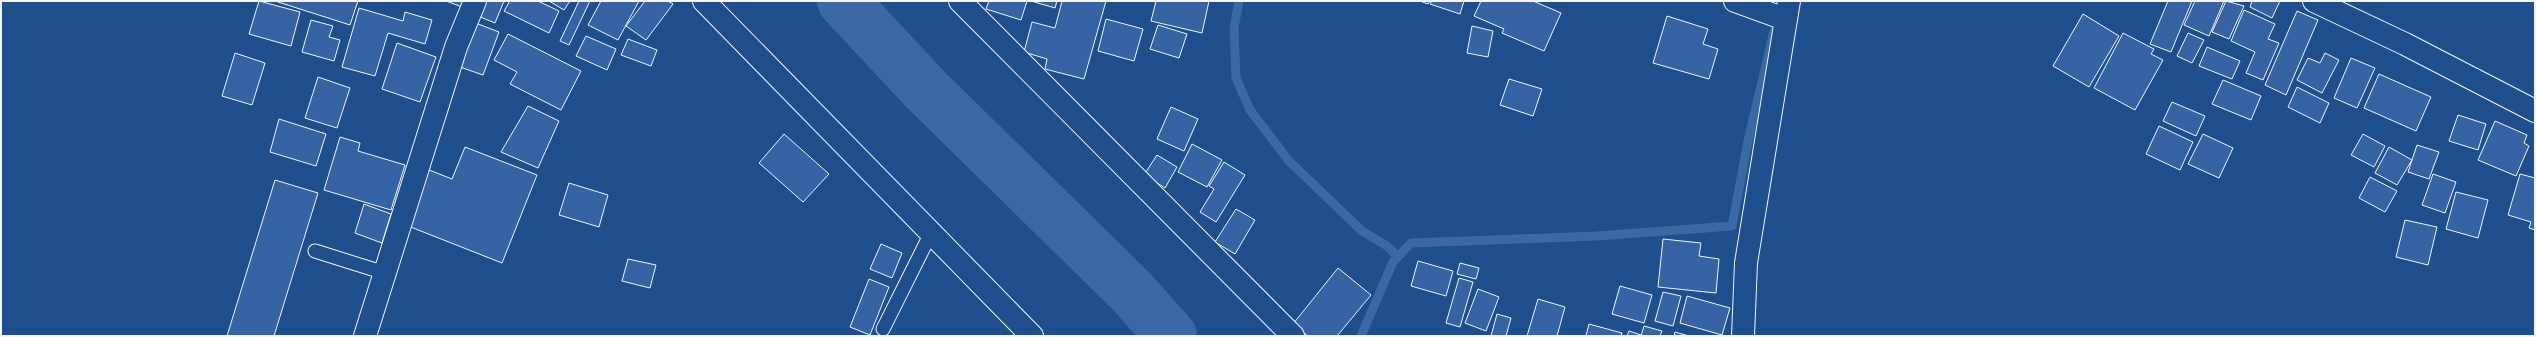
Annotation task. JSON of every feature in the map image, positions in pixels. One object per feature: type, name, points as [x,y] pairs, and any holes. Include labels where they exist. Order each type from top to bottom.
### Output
[{"type":"street","points":[[366,336],[456,47],[475,1]]},
{"type":"street","points":[[704,1],[1032,336]]},
{"type":"street","points":[[960,1],[1293,336]]},
{"type":"street","points":[[1735,1],[1787,10],[1746,263],[1742,336]]},
{"type":"street","points":[[2314,1],[2405,44],[2535,111]]},
{"type":"lane","points":[[883,329],[931,233]]},
{"type":"lane","points":[[315,251],[385,273]]},
{"type":"building","points":[[259,1],[300,12],[291,46],[249,34]]},
{"type":"building","points":[[275,1],[358,1],[350,25]]},
{"type":"building","points":[[446,1],[468,1],[465,8]]},
{"type":"building","points":[[484,1],[504,1],[495,23],[478,16]]},
{"type":"building","points":[[510,1],[538,1],[559,11],[549,33],[504,11]]},
{"type":"building","points":[[549,1],[570,1],[564,10]]},
{"type":"building","points":[[579,1],[590,1],[569,45],[560,41]]},
{"type":"building","points":[[601,1],[639,1],[618,40],[588,25]]},
{"type":"building","points":[[645,1],[668,1],[673,4],[646,40],[626,26]]},
{"type":"building","points":[[989,1],[1027,1],[1021,20],[986,9]]},
{"type":"building","points":[[1031,1],[1057,1],[1055,8]]},
{"type":"building","points":[[1062,1],[1106,1],[1084,79],[1045,69],[1047,59],[1024,52],[1032,22],[1055,28]]},
{"type":"building","points":[[1156,1],[1209,1],[1202,33],[1151,21]]},
{"type":"building","points":[[1420,1],[1430,1],[1428,4]]},
{"type":"building","points":[[1432,1],[1464,1],[1460,14],[1430,4]]},
{"type":"building","points":[[1481,1],[1533,1],[1561,13],[1544,51],[1502,33],[1504,29],[1474,16]]},
{"type":"building","points":[[2168,1],[2192,1],[2171,52],[2150,44]]},
{"type":"building","points":[[2195,1],[2224,1],[2209,36],[2184,25]]},
{"type":"building","points":[[2226,1],[2244,6],[2229,39],[2212,32]]},
{"type":"building","points":[[2252,1],[2280,1],[2272,18],[2250,7]]},
{"type":"building","points":[[359,8],[403,21],[405,12],[432,20],[425,44],[388,33],[375,76],[342,67]]},
{"type":"building","points":[[2244,10],[2275,24],[2268,39],[2279,43],[2263,80],[2246,73],[2255,52],[2231,41]]},
{"type":"building","points":[[2297,11],[2318,20],[2286,95],[2265,85]]},
{"type":"building","points":[[2083,14],[2119,36],[2089,87],[2053,66]]},
{"type":"building","points":[[1667,16],[1708,29],[1703,44],[1718,49],[1709,79],[1653,63]]},
{"type":"building","points":[[1106,19],[1143,29],[1134,61],[1098,51]]},
{"type":"building","points":[[311,20],[333,26],[329,37],[340,40],[334,61],[302,52]]},
{"type":"building","points":[[473,22],[499,32],[483,75],[457,66]]},
{"type":"building","points":[[1158,25],[1187,34],[1179,58],[1150,49]]},
{"type":"building","points":[[1472,26],[1493,31],[1488,57],[1467,53]]},
{"type":"building","points":[[2123,33],[2154,49],[2151,54],[2163,60],[2135,110],[2094,88]]},
{"type":"building","points":[[2188,33],[2204,40],[2192,63],[2177,56]]},
{"type":"building","points":[[508,34],[581,71],[561,110],[510,84],[517,72],[494,60]]},
{"type":"building","points":[[586,36],[616,49],[607,70],[576,56]]},
{"type":"building","points":[[628,39],[657,50],[651,66],[621,55]]},
{"type":"building","points":[[397,43],[436,57],[420,102],[382,89]]},
{"type":"building","points":[[2207,47],[2240,61],[2232,79],[2199,66]]},
{"type":"building","points":[[235,53],[265,63],[252,105],[222,96]]},
{"type":"building","points":[[2325,53],[2339,60],[2322,93],[2297,80],[2308,58],[2320,63]]},
{"type":"building","points":[[2351,58],[2375,68],[2357,108],[2334,98]]},
{"type":"building","points":[[2379,74],[2431,97],[2416,131],[2364,108]]},
{"type":"building","points":[[318,77],[350,88],[337,128],[305,118]]},
{"type":"building","points":[[1509,79],[1542,89],[1533,116],[1500,105]]},
{"type":"building","points":[[2223,80],[2261,96],[2251,120],[2212,104]]},
{"type":"building","points":[[2297,87],[2329,103],[2320,123],[2288,107]]},
{"type":"building","points":[[2172,102],[2205,116],[2196,136],[2163,121]]},
{"type":"building","points":[[528,106],[559,121],[538,168],[501,152]]},
{"type":"building","points":[[1171,107],[1198,119],[1184,151],[1157,139]]},
{"type":"building","points":[[2458,115],[2486,124],[2478,150],[2449,141]]},
{"type":"building","points":[[279,119],[326,134],[316,166],[270,152]]},
{"type":"building","points":[[2495,121],[2527,135],[2524,143],[2529,146],[2516,176],[2478,160]]},
{"type":"building","points":[[2159,126],[2193,142],[2180,170],[2146,154]]},
{"type":"building","points":[[784,134],[829,174],[803,202],[759,163]]},
{"type":"building","points":[[2203,134],[2233,148],[2219,178],[2188,164]]},
{"type":"building","points":[[2363,134],[2385,146],[2374,167],[2351,155]]},
{"type":"building","points":[[340,137],[360,143],[358,151],[405,165],[391,210],[324,190]]},
{"type":"building","points":[[1192,144],[1222,160],[1207,187],[1178,172]]},
{"type":"building","points":[[2417,145],[2439,152],[2429,179],[2408,172]]},
{"type":"building","points":[[465,147],[537,175],[502,263],[403,224],[424,168],[452,179]]},
{"type":"building","points":[[2389,147],[2412,160],[2397,185],[2375,173]]},
{"type":"building","points":[[1157,155],[1177,167],[1165,188],[1144,175]]},
{"type":"building","points":[[1224,162],[1245,175],[1216,222],[1200,212],[1214,189],[1209,186]]},
{"type":"building","points":[[2433,174],[2456,182],[2445,213],[2422,205]]},
{"type":"building","points":[[2520,174],[2535,178],[2535,230],[2529,228],[2531,222],[2508,215]]},
{"type":"building","points":[[2370,177],[2397,191],[2385,212],[2359,198]]},
{"type":"building","points":[[275,180],[318,193],[274,336],[227,336]]},
{"type":"building","points":[[569,183],[608,195],[599,227],[559,215]]},
{"type":"building","points":[[2456,192],[2488,200],[2478,238],[2446,229]]},
{"type":"building","points":[[364,204],[391,214],[382,243],[355,233]]},
{"type":"building","points":[[1236,209],[1255,220],[1235,254],[1215,242]]},
{"type":"building","points":[[2405,220],[2437,227],[2428,265],[2396,257]]},
{"type":"building","points":[[1663,239],[1701,243],[1699,256],[1719,259],[1716,293],[1658,287]]},
{"type":"building","points":[[881,244],[902,253],[892,278],[870,269]]},
{"type":"building","points":[[628,259],[656,265],[650,288],[622,281]]},
{"type":"building","points":[[1418,261],[1453,271],[1446,296],[1411,286]]},
{"type":"building","points":[[1460,263],[1479,268],[1476,279],[1457,274]]},
{"type":"building","points":[[1338,268],[1371,295],[1337,336],[1308,336],[1293,324]]},
{"type":"building","points":[[1459,278],[1473,282],[1460,327],[1446,323]]},
{"type":"building","points":[[869,279],[889,287],[870,335],[850,327]]},
{"type":"building","points":[[1620,286],[1652,295],[1644,323],[1612,314]]},
{"type":"building","points":[[1478,289],[1499,297],[1486,331],[1465,323]]},
{"type":"building","points":[[1663,292],[1681,296],[1673,326],[1655,321]]},
{"type":"building","points":[[1687,296],[1730,308],[1722,335],[1680,323]]},
{"type":"building","points":[[1538,299],[1565,307],[1557,336],[1527,336]]},
{"type":"building","points":[[1497,314],[1511,318],[1506,336],[1491,336]]},
{"type":"building","points":[[1589,324],[1622,333],[1621,336],[1586,336]]},
{"type":"building","points":[[1644,326],[1662,331],[1660,336],[1641,336]]},
{"type":"building","points":[[1629,331],[1641,335],[1641,336],[1627,336]]},
{"type":"building","points":[[1675,332],[1689,336],[1674,336]]},
{"type":"waterway","points":[[843,1],[926,90],[1131,291],[1171,336]]},
{"type":"waterway","points":[[1239,1],[1234,28],[1236,78],[1250,110],[1289,161],[1362,231],[1387,246],[1398,257]]},
{"type":"waterway","points":[[1361,336],[1393,262],[1411,243],[1597,236],[1732,226],[1748,141],[1774,31]]}]
